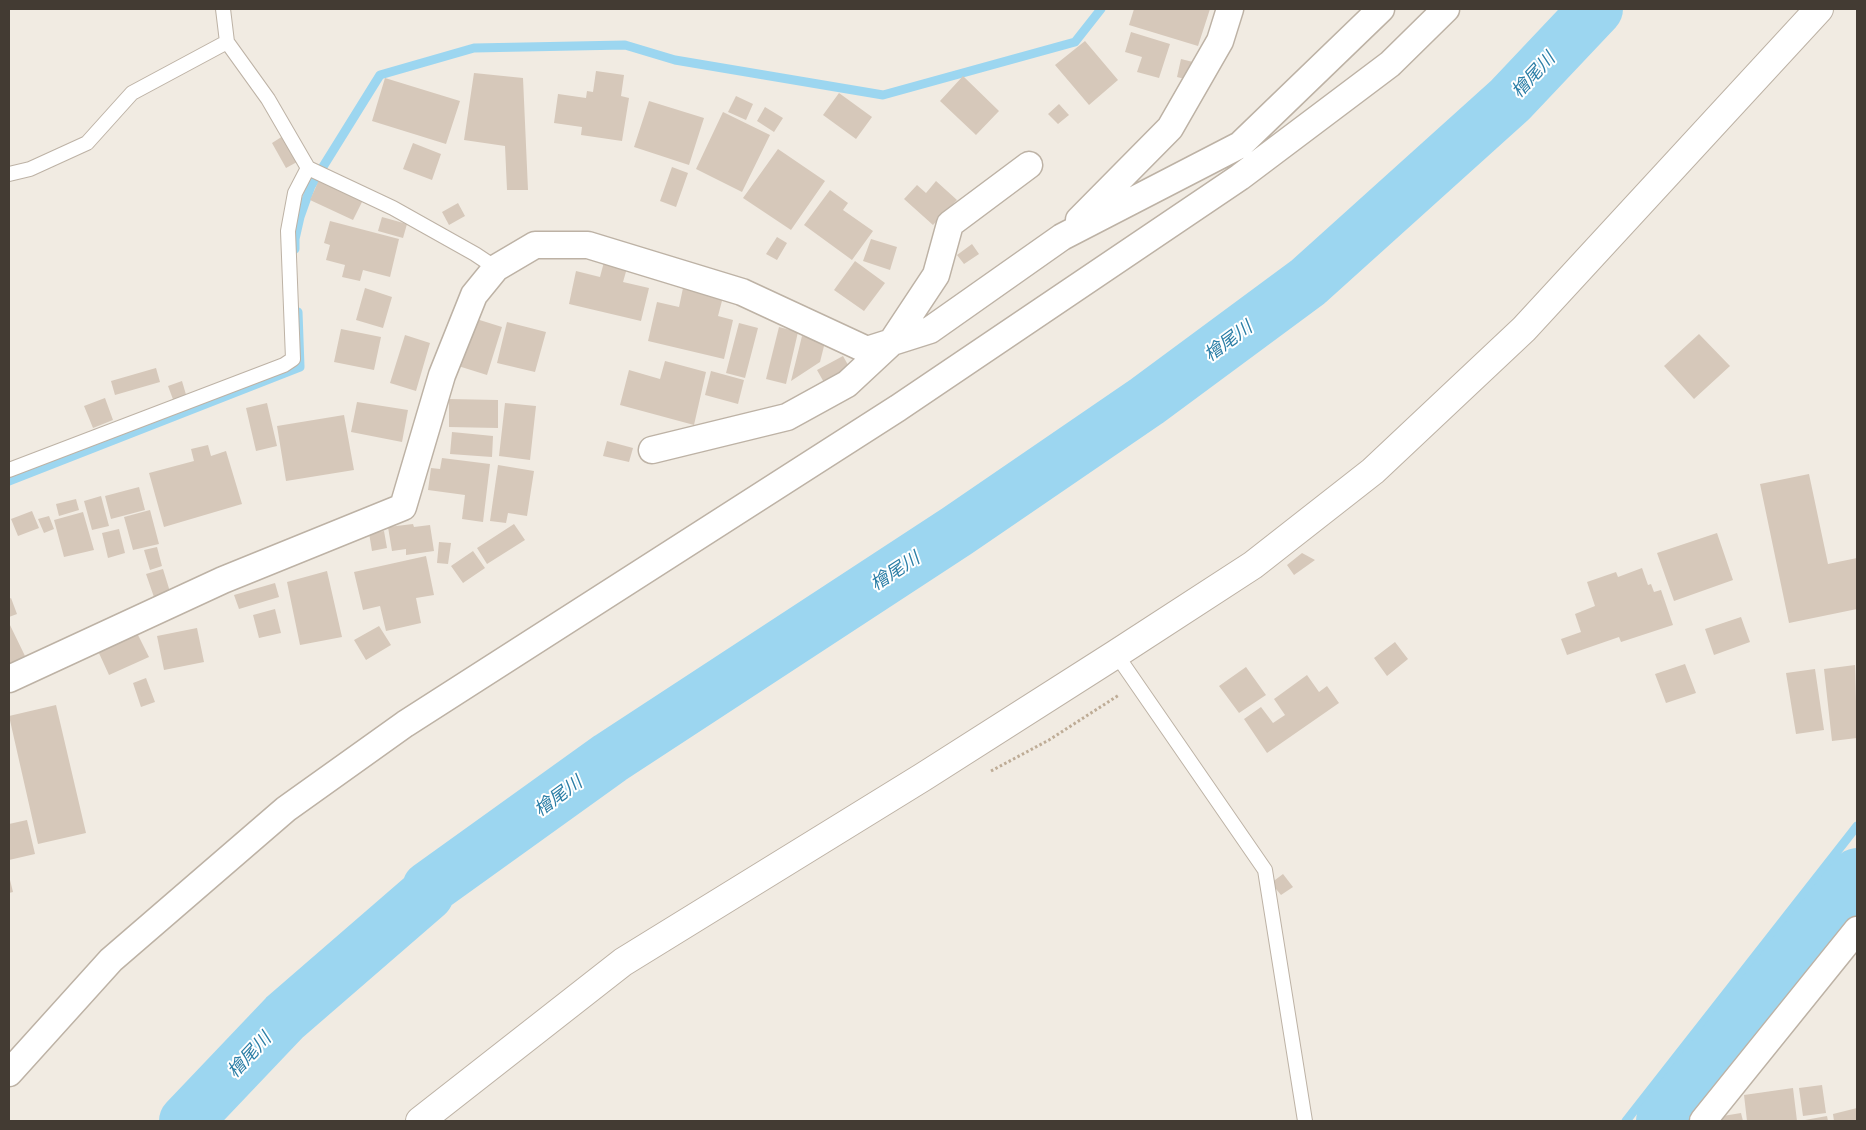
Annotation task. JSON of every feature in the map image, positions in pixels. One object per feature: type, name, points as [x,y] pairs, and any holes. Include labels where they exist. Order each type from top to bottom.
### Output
[{"type":"street","points":[[1062,237],[1170,128],[1220,41],[1230,9]]},
{"type":"street","points":[[9,679],[223,580],[403,507],[442,375],[474,295],[496,268],[536,245],[588,245],[742,292],[867,350],[930,330],[1062,237],[1240,145],[1381,9]]},
{"type":"street","points":[[9,1073],[111,960],[286,809],[404,724],[898,408],[1240,177],[1390,64],[1446,9]]},
{"type":"street","points":[[420,1121],[623,962],[914,783],[1252,565],[1373,471],[1524,329],[1819,9]]},
{"type":"street","points":[[652,450],[787,417],[847,384],[891,342],[936,275],[950,224],[1029,165]]},
{"type":"street","points":[[1702,1121],[1857,930]]},
{"type":"lane","points":[[223,9],[227,42],[268,99],[308,168],[393,208],[476,254],[496,268]]},
{"type":"lane","points":[[9,174],[30,169],[87,143],[132,93],[227,42]]},
{"type":"lane","points":[[9,470],[284,365],[294,359],[288,232],[295,193],[308,168]]},
{"type":"lane","points":[[1116,654],[1265,870],[1305,1121]]},
{"type":"building","points":[[1134,9],[1210,9],[1198,46],[1129,25]]},
{"type":"building","points":[[1131,32],[1170,44],[1159,78],[1137,72],[1142,57],[1125,52]]},
{"type":"building","points":[[1085,41],[1118,80],[1089,105],[1055,65]]},
{"type":"building","points":[[1181,59],[1193,62],[1189,80],[1177,77]]},
{"type":"building","points":[[596,71],[624,75],[621,96],[629,98],[622,141],[581,135],[582,127],[554,123],[558,94],[586,98],[587,91],[593,92]]},
{"type":"building","points":[[474,73],[523,78],[528,190],[507,190],[505,146],[464,140]]},
{"type":"building","points":[[963,76],[999,111],[976,135],[940,101]]},
{"type":"building","points":[[385,78],[460,101],[446,144],[372,121]]},
{"type":"building","points":[[839,93],[872,117],[856,139],[823,115]]},
{"type":"building","points":[[736,96],[753,104],[746,120],[728,112]]},
{"type":"building","points":[[649,101],[704,118],[689,165],[634,147]]},
{"type":"building","points":[[1059,104],[1069,115],[1058,124],[1048,114]]},
{"type":"building","points":[[765,107],[783,118],[774,132],[757,121]]},
{"type":"building","points":[[723,112],[770,135],[742,192],[696,169]]},
{"type":"building","points":[[283,136],[297,162],[286,168],[272,143]]},
{"type":"building","points":[[413,143],[441,154],[432,180],[403,169]]},
{"type":"building","points":[[778,149],[825,181],[791,230],[743,198]]},
{"type":"building","points":[[672,167],[688,173],[676,207],[660,201]]},
{"type":"building","points":[[319,180],[363,200],[353,220],[310,200]]},
{"type":"building","points":[[936,181],[957,200],[933,225],[904,199],[917,185],[926,193]]},
{"type":"building","points":[[830,190],[848,203],[843,210],[873,231],[852,260],[804,225]]},
{"type":"building","points":[[458,203],[465,216],[449,225],[442,212]]},
{"type":"building","points":[[382,217],[407,224],[403,238],[378,231]]},
{"type":"building","points":[[330,221],[399,239],[390,277],[363,270],[360,281],[342,277],[345,265],[326,260],[330,245],[324,243]]},
{"type":"building","points":[[777,237],[787,243],[777,260],[766,254]]},
{"type":"building","points":[[871,239],[897,247],[890,270],[863,261]]},
{"type":"building","points":[[972,244],[979,254],[964,264],[957,255]]},
{"type":"building","points":[[855,261],[885,283],[864,311],[834,290]]},
{"type":"building","points":[[604,262],[627,268],[623,282],[649,288],[641,321],[569,304],[576,271],[600,277]]},
{"type":"building","points":[[365,288],[392,297],[383,328],[356,320]]},
{"type":"building","points":[[683,288],[723,297],[718,316],[733,320],[724,359],[648,341],[657,302],[679,307]]},
{"type":"building","points":[[470,317],[502,327],[487,375],[455,365]]},
{"type":"building","points":[[507,322],[546,332],[535,372],[497,363]]},
{"type":"building","points":[[739,323],[758,328],[745,378],[726,373]]},
{"type":"building","points":[[779,327],[798,332],[786,384],[766,379]]},
{"type":"building","points":[[341,329],[381,337],[374,370],[334,362]]},
{"type":"building","points":[[1699,334],[1730,366],[1694,399],[1664,366]]},
{"type":"building","points":[[405,335],[430,343],[416,391],[390,383]]},
{"type":"building","points":[[802,336],[825,342],[820,362],[791,381]]},
{"type":"building","points":[[843,356],[852,372],[826,386],[817,370]]},
{"type":"building","points":[[665,361],[706,372],[694,425],[620,405],[629,370],[660,379]]},
{"type":"building","points":[[156,368],[160,382],[115,395],[111,381]]},
{"type":"building","points":[[711,371],[744,380],[738,404],[705,395]]},
{"type":"building","points":[[182,381],[187,398],[174,402],[168,386]]},
{"type":"building","points":[[105,398],[113,420],[93,428],[84,406]]},
{"type":"building","points":[[449,399],[498,400],[498,428],[449,427]]},
{"type":"building","points":[[357,402],[408,410],[402,442],[351,432]]},
{"type":"building","points":[[267,403],[277,446],[256,451],[246,408]]},
{"type":"building","points":[[505,403],[536,406],[530,460],[499,456]]},
{"type":"building","points":[[344,415],[354,470],[286,481],[277,426]]},
{"type":"building","points":[[452,432],[493,436],[492,457],[450,454]]},
{"type":"building","points":[[607,441],[633,448],[629,462],[603,456]]},
{"type":"building","points":[[208,445],[211,456],[226,451],[242,504],[164,527],[149,473],[194,461],[191,449]]},
{"type":"building","points":[[442,458],[490,464],[483,522],[462,519],[465,495],[428,490],[431,468],[440,469]]},
{"type":"building","points":[[498,465],[534,471],[527,516],[508,513],[506,523],[490,521]]},
{"type":"building","points":[[1809,474],[1828,564],[1857,558],[1857,609],[1789,623],[1760,484]]},
{"type":"building","points":[[139,487],[145,510],[111,519],[105,496]]},
{"type":"building","points":[[101,496],[109,526],[92,530],[84,501]]},
{"type":"building","points":[[76,499],[79,510],[59,516],[56,504]]},
{"type":"building","points":[[150,510],[159,544],[133,550],[124,517]]},
{"type":"building","points":[[32,511],[39,528],[18,536],[11,519]]},
{"type":"building","points":[[83,512],[94,550],[64,557],[54,520]]},
{"type":"building","points":[[49,516],[54,529],[44,533],[38,519]]},
{"type":"building","points":[[413,524],[414,527],[430,525],[434,551],[406,555],[406,549],[392,551],[388,527]]},
{"type":"building","points":[[514,524],[525,540],[487,564],[477,548]]},
{"type":"building","points":[[119,529],[125,553],[108,558],[102,533]]},
{"type":"building","points":[[384,531],[387,548],[372,551],[369,533]]},
{"type":"building","points":[[1717,533],[1733,580],[1674,601],[1657,553]]},
{"type":"building","points":[[439,542],[451,543],[448,564],[437,563]]},
{"type":"building","points":[[157,547],[162,566],[150,570],[144,550]]},
{"type":"building","points":[[473,551],[485,568],[463,583],[451,566]]},
{"type":"building","points":[[1302,553],[1315,560],[1294,575],[1287,565]]},
{"type":"building","points":[[426,556],[434,595],[416,598],[421,623],[386,631],[380,606],[363,610],[354,572]]},
{"type":"building","points":[[1642,568],[1648,585],[1651,584],[1654,592],[1661,590],[1673,625],[1621,642],[1619,637],[1567,655],[1561,639],[1581,632],[1575,614],[1595,606],[1587,582],[1616,572],[1618,577]]},
{"type":"building","points":[[163,569],[171,595],[155,600],[146,574]]},
{"type":"building","points":[[327,571],[342,637],[300,645],[287,582]]},
{"type":"building","points":[[275,583],[279,597],[239,609],[234,595]]},
{"type":"building","points":[[11,598],[17,614],[9,617],[9,599]]},
{"type":"building","points":[[275,609],[281,633],[259,638],[253,615]]},
{"type":"building","points":[[1741,617],[1750,642],[1714,655],[1705,629]]},
{"type":"building","points":[[9,623],[25,656],[9,664]]},
{"type":"building","points":[[379,626],[391,645],[366,660],[354,640]]},
{"type":"building","points":[[197,628],[204,662],[164,670],[157,636]]},
{"type":"building","points":[[137,633],[149,657],[109,675],[98,651]]},
{"type":"building","points":[[1395,642],[1408,659],[1387,676],[1374,658]]},
{"type":"building","points":[[1685,664],[1696,693],[1666,703],[1655,674]]},
{"type":"building","points":[[1855,665],[1857,738],[1832,741],[1824,669]]},
{"type":"building","points":[[1246,667],[1266,695],[1239,713],[1219,686]]},
{"type":"building","points":[[1815,669],[1824,730],[1796,734],[1786,673]]},
{"type":"building","points":[[1307,675],[1319,692],[1327,686],[1339,703],[1267,753],[1244,719],[1261,707],[1273,723],[1285,715],[1274,699]]},
{"type":"building","points":[[146,678],[155,702],[141,707],[133,683]]},
{"type":"building","points":[[56,705],[86,833],[38,844],[9,716]]},
{"type":"building","points":[[27,820],[35,854],[9,860],[9,824]]},
{"type":"building","points":[[1283,874],[1293,887],[1281,895],[1271,883]]},
{"type":"building","points":[[9,876],[13,892],[9,893]]},
{"type":"building","points":[[1822,1085],[1826,1113],[1803,1116],[1799,1088]]},
{"type":"building","points":[[1793,1088],[1797,1121],[1747,1121],[1744,1095]]},
{"type":"building","points":[[1857,1108],[1857,1121],[1834,1121],[1833,1114]]},
{"type":"building","points":[[1741,1113],[1743,1121],[1714,1121],[1717,1117]]},
{"type":"building","points":[[1827,1116],[1828,1121],[1805,1121],[1805,1120]]},
{"type":"waterway","points":[[295,249],[295,239],[300,217],[311,186],[380,75],[474,48],[625,45],[675,60],[883,95],[1075,42],[1101,9]]},
{"type":"waterway","name":"檜尾川","points":[[186,1121],[285,1017],[427,894],[429,888],[610,758],[957,531],[1147,401],[1308,282],[1510,100],[1596,9]]},
{"type":"waterway","points":[[9,481],[300,367],[298,312]]},
{"type":"waterway","points":[[1626,1121],[1857,826]]},
{"type":"waterway","points":[[1663,1121],[1857,875]]}]
